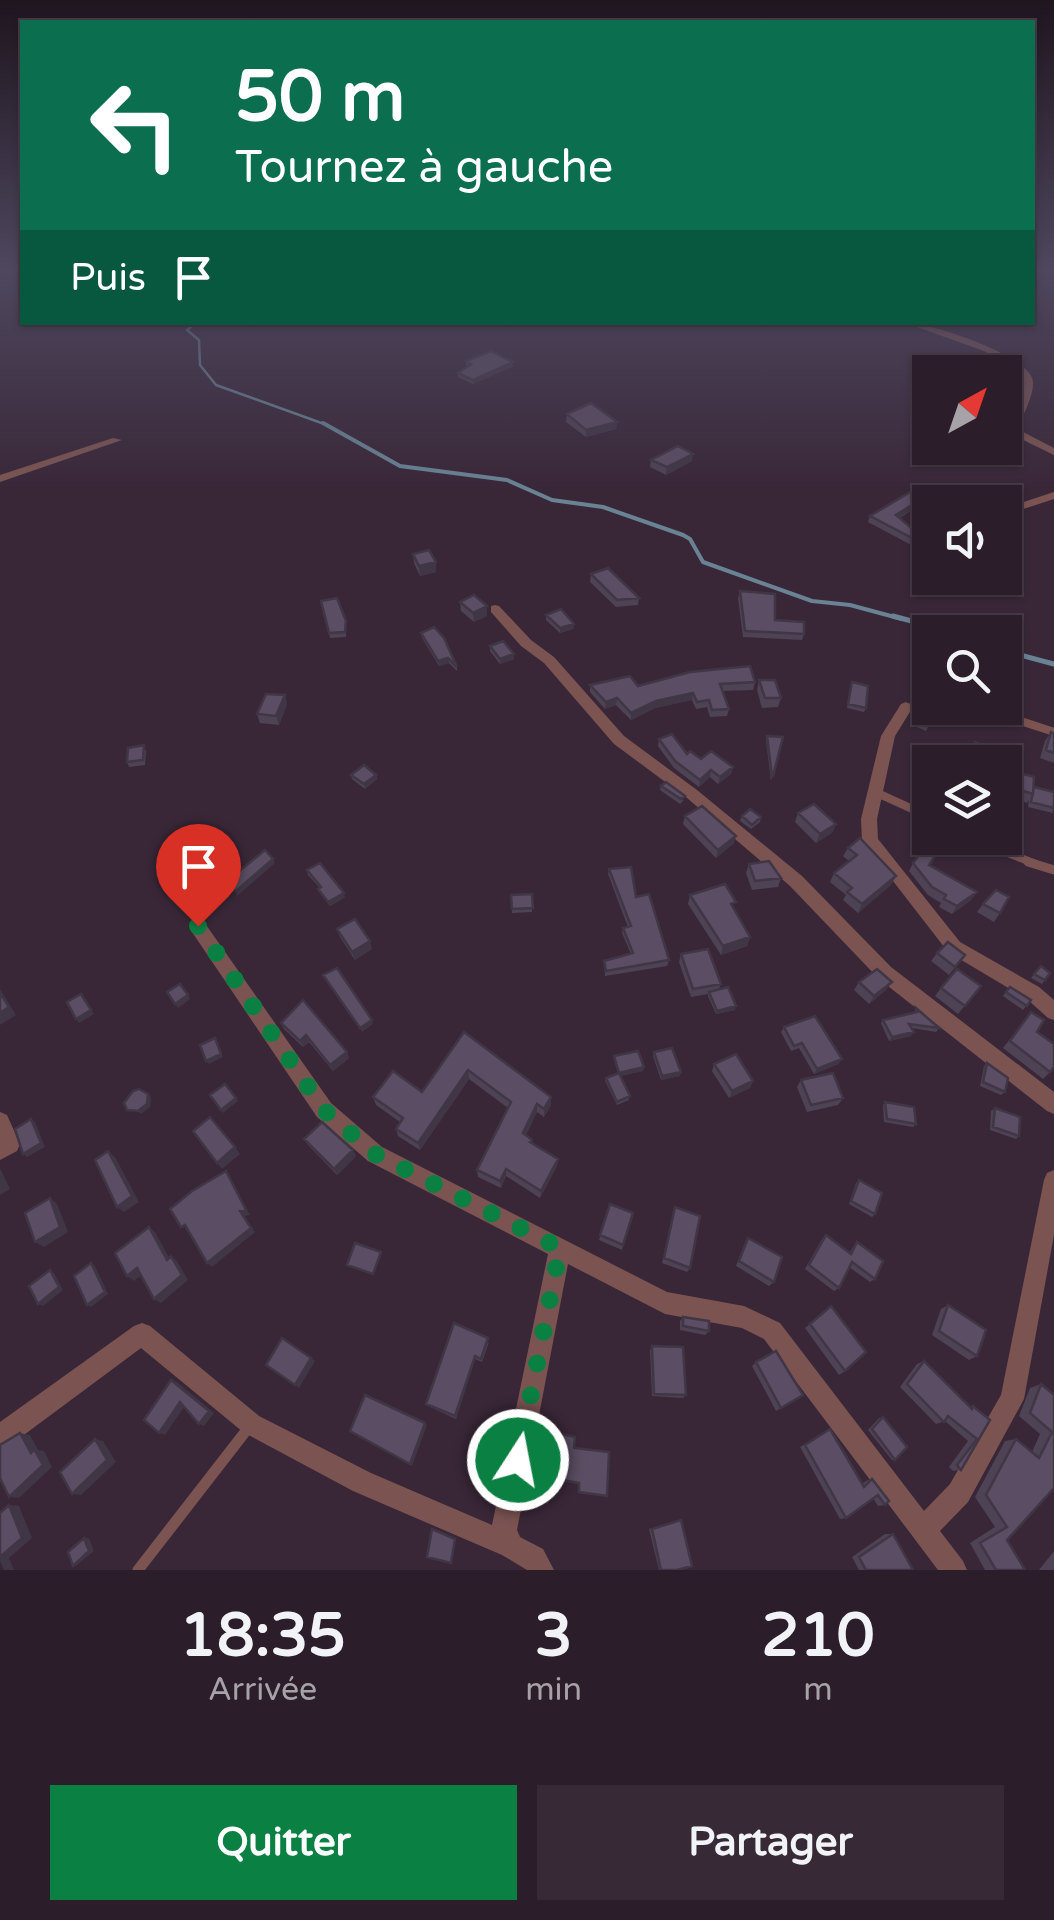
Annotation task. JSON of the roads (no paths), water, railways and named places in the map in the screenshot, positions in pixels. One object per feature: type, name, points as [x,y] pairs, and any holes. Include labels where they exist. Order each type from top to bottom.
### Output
[{"type":"street","points":[[977,345],[1024,371],[1029,383],[1013,420],[1014,427],[1020,435],[1054,452]]},
{"type":"street","points":[[0,478],[117,440]]},
{"type":"street","points":[[1022,506],[1054,495]]},
{"type":"street","points":[[495,609],[549,660],[619,740],[692,794],[796,881],[885,974],[1054,1104]]},
{"type":"street","points":[[906,708],[888,736],[869,819],[870,841],[954,947],[1033,992],[1054,1012]]},
{"type":"street","points":[[198,926],[324,1110],[375,1154],[665,1302],[744,1317],[772,1331],[954,1570]]},
{"type":"street","points":[[0,1122],[10,1144],[0,1150]]},
{"type":"street","points":[[925,1528],[959,1493],[1012,1400],[1054,1180]]},
{"type":"street","points":[[510,1546],[504,1530],[560,1248]]},
{"type":"street","points":[[0,1437],[142,1334],[251,1424],[362,1482],[534,1558],[540,1570]]},
{"type":"lane","points":[[906,708],[912,708]]},
{"type":"lane","points":[[1022,721],[1054,732]]},
{"type":"lane","points":[[875,792],[912,808]]},
{"type":"lane","points":[[1005,855],[1054,870]]},
{"type":"lane","points":[[138,1570],[251,1424]]},
{"type":"waterway","points":[[199,345],[200,365],[216,385],[326,425]]},
{"type":"waterway","points":[[326,425],[400,466],[507,480],[552,500],[603,507],[683,535],[690,539],[703,562],[812,601],[850,605],[902,619]]},
{"type":"waterway","points":[[893,616],[912,621]]},
{"type":"waterway","points":[[1022,656],[1054,664]]}]
